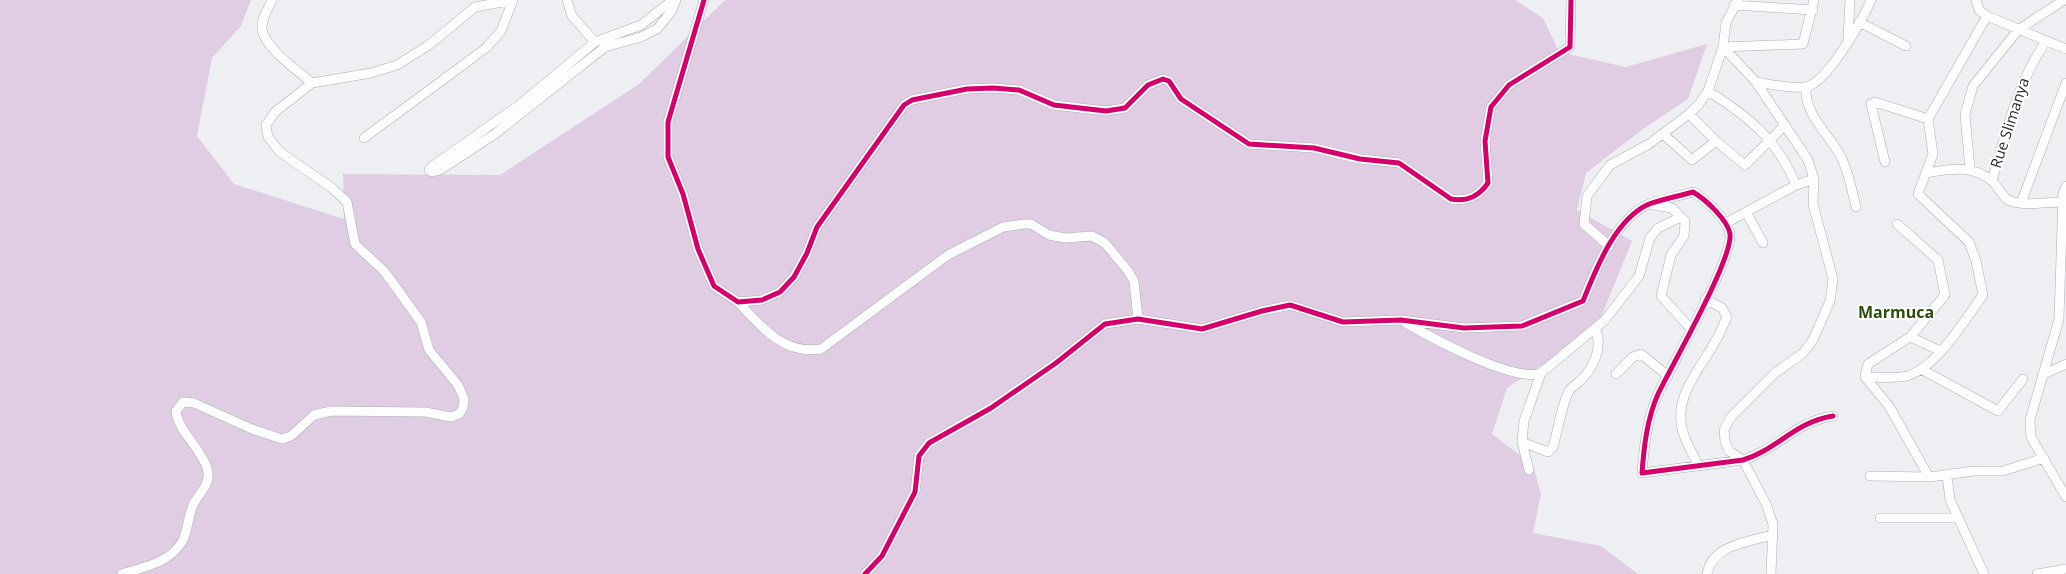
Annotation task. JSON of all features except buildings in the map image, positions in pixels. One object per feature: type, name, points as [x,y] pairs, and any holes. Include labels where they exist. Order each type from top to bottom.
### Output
[{"type":"street","points":[[272,0],[263,20],[264,35],[279,54],[312,83]]},
{"type":"street","points":[[122,574],[162,561],[174,552],[183,541],[193,505],[208,485],[209,476],[206,465],[177,420],[176,410],[183,402],[194,403],[252,430],[282,439],[290,436],[314,415],[331,411],[425,412],[451,417],[459,414],[464,408],[464,399],[458,385],[429,350],[421,322],[384,270],[355,244],[347,202],[332,188],[291,161],[268,137],[268,119],[312,83],[371,73],[397,65],[429,45],[475,7],[513,0]]},
{"type":"street","points":[[364,138],[486,48],[501,31],[513,0]]},
{"type":"street","points":[[567,0],[572,16],[595,42]]},
{"type":"street","points":[[674,0],[664,21],[649,34],[604,47],[482,144],[440,170],[432,172],[429,170],[434,164],[525,101],[595,42],[641,24],[674,0]]},
{"type":"street","points":[[704,0],[668,122],[668,157],[683,194],[698,249],[714,286],[738,302],[765,331],[796,350],[809,351],[821,348],[948,255],[1004,227],[1031,224],[1049,236],[1065,238],[1092,236],[1104,243],[1128,270],[1134,281],[1138,318]]},
{"type":"street","points":[[738,302],[762,300],[780,292],[794,277],[807,253],[817,227],[904,105],[912,100],[966,89],[1019,90],[1054,105],[1106,111],[1126,108],[1148,85],[1163,79],[1169,82],[1181,99],[1249,144],[1314,148],[1360,159],[1399,163],[1451,199],[1460,200],[1476,196],[1488,183],[1485,141],[1491,107],[1509,85],[1568,50],[1570,47],[1571,0]]},
{"type":"street","points":[[1723,47],[1803,44],[1814,10],[1814,0]]},
{"type":"street","points":[[1848,42],[1850,0]]},
{"type":"street","points":[[1756,82],[1806,88],[1818,82],[1848,42],[1871,0]]},
{"type":"street","points":[[1976,0],[1979,10],[1987,16],[2066,49]]},
{"type":"street","points":[[1970,169],[1965,114],[1973,86],[2018,30],[2064,0]]},
{"type":"street","points":[[1609,246],[1584,224],[1587,196],[1610,165],[1649,144],[1690,114],[1708,92],[1723,47],[1726,23],[1736,2],[1814,10]]},
{"type":"street","points":[[1865,377],[1907,376],[1921,369],[1941,351],[1983,295],[1976,261],[1969,242],[1918,194],[1933,154],[1928,119],[1987,16]]},
{"type":"street","points":[[1859,22],[1906,46]]},
{"type":"street","name":"Rue Slimanya","points":[[1992,181],[2016,97],[2030,65],[2046,41]]},
{"type":"street","points":[[1723,47],[1756,82],[1808,160],[1814,179],[1812,204],[1833,279],[1830,301],[1808,347],[1775,373],[1731,418],[1724,430],[1725,441],[1729,451],[1743,460],[1766,504],[1773,524],[1771,574]]},
{"type":"street","points":[[2021,203],[2066,83]]},
{"type":"street","points":[[1806,88],[1805,98],[1809,110],[1833,141],[1842,160],[1856,207]]},
{"type":"street","points":[[1708,92],[1755,124],[1787,163],[1796,185]]},
{"type":"street","points":[[1885,162],[1871,104],[1875,102],[1928,119]]},
{"type":"street","points":[[1690,114],[1716,141],[1745,165],[1785,125]]},
{"type":"street","points":[[1663,134],[1692,160],[1716,141]]},
{"type":"street","points":[[1926,173],[1953,168],[1970,169],[1992,181],[2007,199],[2021,203],[2063,202]]},
{"type":"street","points":[[1726,223],[1796,185],[1814,179]]},
{"type":"street","points":[[2066,186],[2063,202],[2059,318],[2030,420],[2031,437],[2066,497]]},
{"type":"street","points":[[865,574],[882,556],[915,492],[919,456],[929,442],[991,408],[1056,363],[1105,324],[1138,318],[1202,329],[1262,311],[1290,305],[1343,322],[1402,320],[1464,328],[1522,326],[1583,301],[1600,258],[1618,229],[1647,205],[1694,192],[1706,200],[1726,223],[1730,233],[1730,243],[1718,275],[1658,395],[1650,418],[1644,445],[1642,473],[1743,460],[1758,455],[1802,425],[1817,418],[1834,416]]},
{"type":"street","points":[[1647,205],[1672,208],[1685,221],[1684,236],[1671,255],[1662,296],[1690,328]]},
{"type":"street","points":[[1746,212],[1763,243]]},
{"type":"street","points":[[1402,320],[1426,335],[1496,366],[1534,376],[1541,373],[1605,320],[1639,276],[1650,238],[1658,228],[1681,217]]},
{"type":"street","points":[[1865,377],[1868,364],[1910,337],[1945,295],[1938,260],[1897,224]]},
{"type":"street","points":[[2061,267],[2066,277]]},
{"type":"street","points":[[1699,466],[1684,435],[1680,420],[1682,407],[1686,389],[1716,341],[1727,317],[1722,308],[1705,299]]},
{"type":"street","points":[[1522,442],[1548,452],[1553,447],[1569,390],[1583,378],[1594,361],[1598,349],[1599,335],[1595,328]]},
{"type":"street","points":[[1910,337],[1941,351]]},
{"type":"street","points":[[1616,374],[1633,356],[1640,354],[1668,376]]},
{"type":"street","points":[[2042,375],[2066,364]]},
{"type":"street","points":[[1921,369],[1998,411],[2024,379]]},
{"type":"street","points":[[1529,470],[1522,442],[1524,421],[1541,373]]},
{"type":"street","points":[[1865,377],[1889,406],[1929,477]]},
{"type":"street","points":[[1870,476],[1929,477],[2003,471],[2044,458]]},
{"type":"street","points":[[1948,475],[1950,500],[1984,574]]},
{"type":"street","points":[[1880,518],[1959,518]]},
{"type":"street","points":[[1707,574],[1709,564],[1723,549],[1772,535]]},
{"type":"street","points":[[2037,574],[2066,569]]},
{"type":"shaded area","points":[[0,0],[251,0],[241,26],[212,58],[197,136],[234,184],[344,219],[343,174],[500,175],[639,84],[725,0],[1515,0],[1543,18],[1559,52],[1626,67],[1707,44],[1688,99],[1643,129],[1586,173],[1577,210],[1632,241],[1596,330],[1507,388],[1492,434],[1533,465],[1541,494],[1533,533],[1601,546],[1638,574],[0,574]]},
{"type":"cycle path","points":[[704,0],[668,122],[668,157],[683,194],[698,249],[714,286],[738,302],[762,300],[780,292],[794,277],[807,253],[817,227],[904,105],[912,100],[967,89],[1019,90],[1054,105],[1106,111],[1125,108],[1148,85],[1163,79],[1169,81],[1181,99],[1249,144],[1314,148],[1360,159],[1399,163],[1451,199],[1468,199],[1477,195],[1488,183],[1485,141],[1491,107],[1509,85],[1570,47],[1571,0]]},
{"type":"cycle path","points":[[865,574],[882,556],[915,492],[919,456],[929,443],[991,408],[1056,363],[1105,324],[1138,319],[1202,329],[1262,311],[1290,305],[1343,322],[1401,320],[1464,328],[1522,326],[1583,301],[1608,246],[1626,221],[1637,211],[1649,204],[1693,192],[1721,216],[1730,234],[1728,247],[1712,288],[1654,403],[1647,433],[1642,473],[1743,460],[1766,449],[1808,424],[1833,416]]},
{"type":"district","name":"Marmuca","points":[[1896,312]]}]
